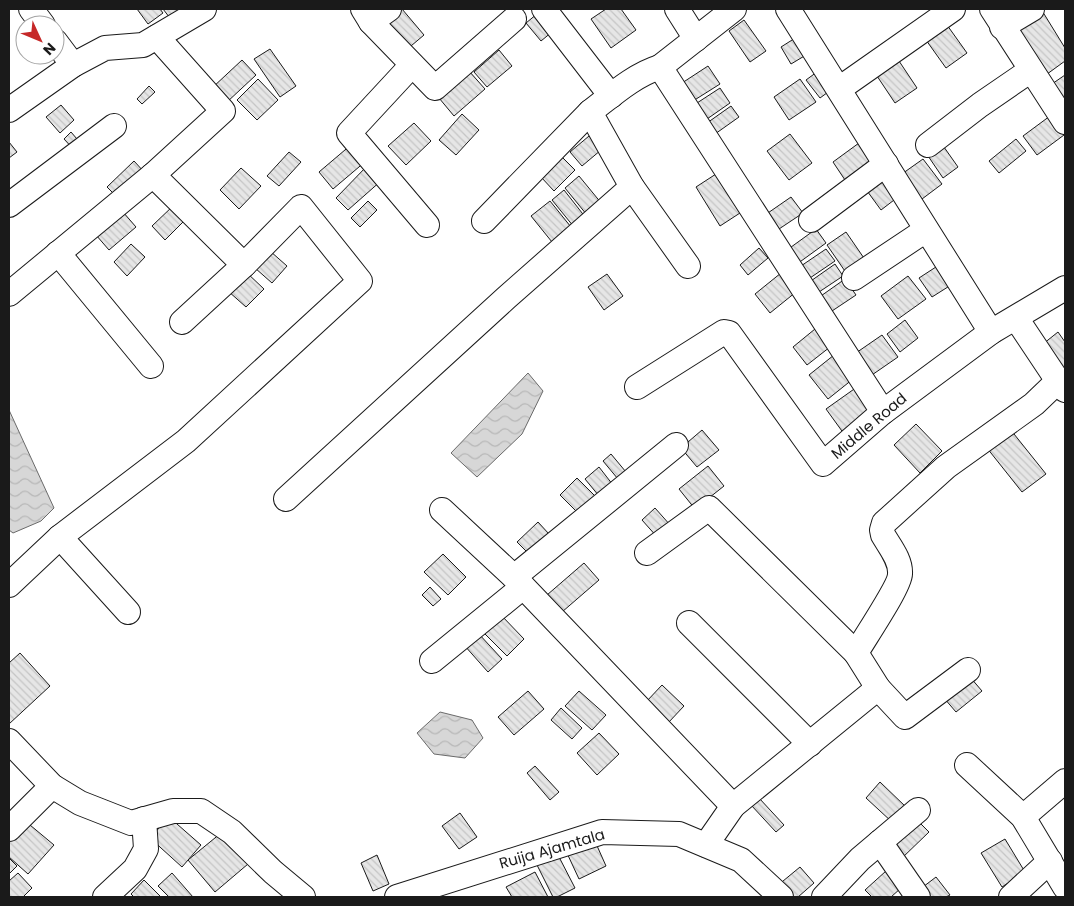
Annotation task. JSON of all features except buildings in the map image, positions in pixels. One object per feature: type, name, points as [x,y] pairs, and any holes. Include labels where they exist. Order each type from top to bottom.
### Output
[{"type":"street","points":[[9,110],[73,65],[105,48],[143,46],[204,9]]},
{"type":"street","points":[[544,9],[611,96]]},
{"type":"street","points":[[677,9],[696,39]]},
{"type":"street","points":[[484,221],[590,112],[648,71],[660,67],[734,9]]},
{"type":"street","points":[[788,9],[990,332]]},
{"type":"street","points":[[839,89],[953,9]]},
{"type":"street","points":[[1032,9],[997,18],[1065,122]]},
{"type":"street","points":[[374,13],[412,65],[435,88],[514,19]]},
{"type":"street","points":[[9,294],[153,174],[224,111],[157,37]]},
{"type":"street","points":[[65,54],[73,65]]},
{"type":"street","points":[[412,65],[349,133],[427,225]]},
{"type":"street","points":[[660,67],[883,412]]},
{"type":"street","points":[[928,145],[980,105],[1031,70]]},
{"type":"street","points":[[590,112],[632,187],[688,266]]},
{"type":"street","points":[[9,205],[114,126]]},
{"type":"street","points":[[811,220],[886,164]]},
{"type":"street","points":[[153,174],[244,265]]},
{"type":"street","points":[[286,499],[506,298],[632,187]]},
{"type":"street","points":[[9,586],[60,537],[186,441],[360,281],[301,207],[244,265],[182,322]]},
{"type":"street","points":[[854,278],[926,230]]},
{"type":"street","points":[[58,253],[151,366]]},
{"type":"street","name":"Middle Road","points":[[637,387],[724,332],[728,333],[823,464],[883,412],[990,332],[1065,288]]},
{"type":"street","points":[[856,653],[900,576],[899,563],[883,535],[884,523],[946,466],[1062,386],[1016,318]]},
{"type":"street","points":[[432,661],[518,582],[676,445]]},
{"type":"street","points":[[647,553],[709,508],[856,653],[878,688],[905,717],[968,670]]},
{"type":"street","points":[[442,510],[518,582],[734,806]]},
{"type":"street","points":[[60,537],[128,612]]},
{"type":"street","points":[[689,623],[810,744]]},
{"type":"street","points":[[706,845],[734,806],[878,688]]},
{"type":"street","points":[[9,741],[52,786],[80,803],[131,823],[173,811],[201,811],[232,832],[302,897]]},
{"type":"street","points":[[967,765],[1023,817],[1065,888]]},
{"type":"street","points":[[1023,817],[1065,781]]},
{"type":"street","points":[[9,829],[52,786]]},
{"type":"street","points":[[824,897],[860,859],[918,810]]},
{"type":"street","points":[[105,897],[135,869],[146,849],[144,819]]},
{"type":"street","name":"Ruija Ajamtala","points":[[397,897],[602,832],[679,834],[741,860],[781,897]]},
{"type":"street","points":[[880,842],[918,897]]},
{"type":"street","points":[[1011,897],[1050,861]]},
{"type":"water","points":[[528,373],[543,391],[522,434],[477,477],[451,453]]},
{"type":"water","points":[[9,410],[54,508],[41,521],[13,533],[9,530]]},
{"type":"water","points":[[440,712],[472,720],[483,738],[465,758],[434,754],[417,733]]}]
